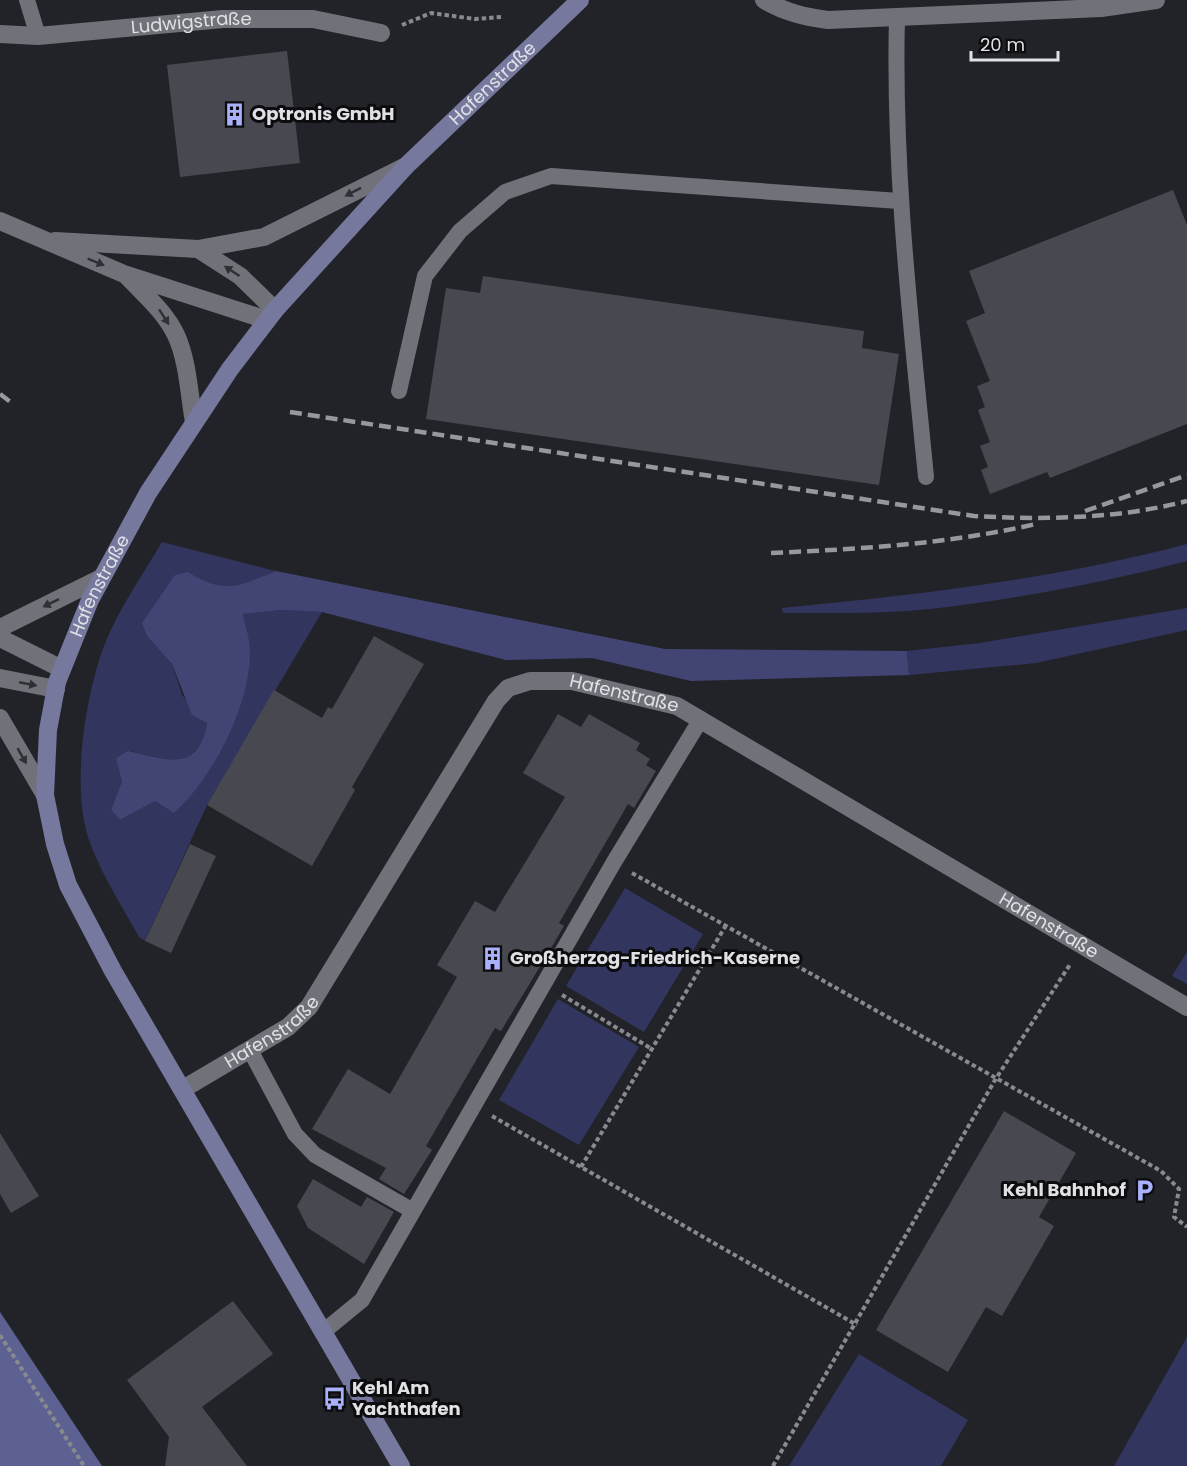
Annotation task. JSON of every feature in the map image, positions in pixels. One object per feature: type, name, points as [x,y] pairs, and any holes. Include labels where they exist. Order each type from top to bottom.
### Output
[{"type":"street","name":"Hafenstraße","points":[[400,1466],[103,952],[68,885],[55,844],[45,795],[48,730],[62,669],[77,629],[102,578],[148,493],[194,422],[271,315],[406,166],[580,0]]},
{"type":"street","points":[[764,0],[783,11],[828,20],[1101,8],[1156,0]]},
{"type":"street","name":"Ludwigstraße","points":[[0,34],[38,36],[223,19],[313,19],[381,33]]},
{"type":"street","name":"Hafenstraße","points":[[42,240],[198,249],[264,237],[406,166]]},
{"type":"street","name":"Hafenstraße","points":[[0,221],[124,274],[271,315]]},
{"type":"street","name":"Hafenstraße","points":[[198,249],[240,276],[271,315]]},
{"type":"street","name":"Hafenstraße","points":[[124,274],[157,306],[176,335],[185,368],[194,422]]},
{"type":"street","points":[[0,628],[102,578]]},
{"type":"street","points":[[0,638],[62,669]]},
{"type":"street","points":[[0,678],[56,689]]},
{"type":"street","name":"Hafenstraße","points":[[183,1089],[288,1027],[309,1007],[496,701],[508,688],[530,681],[572,681],[648,697],[677,706],[701,718],[1187,1007]]},
{"type":"street","points":[[0,718],[45,795]]},
{"type":"lane","points":[[27,0],[38,36]]},
{"type":"lane","points":[[897,16],[895,105],[899,201],[926,477]]},
{"type":"lane","points":[[399,391],[424,276],[460,231],[505,192],[551,176],[899,201]]},
{"type":"lane","points":[[322,1332],[362,1300],[614,862],[701,718]]},
{"type":"lane","points":[[250,1050],[295,1134],[315,1155],[413,1211]]},
{"type":"path","points":[[381,33],[431,13],[475,19],[501,17]]},
{"type":"path","points":[[614,862],[725,927],[1161,1171],[1179,1189],[1174,1217],[1187,1227]]},
{"type":"path","points":[[581,1167],[725,927]]},
{"type":"path","points":[[773,1466],[996,1080],[1082,945]]},
{"type":"path","points":[[544,984],[652,1049]]},
{"type":"path","points":[[474,1105],[856,1325]]},
{"type":"path","points":[[0,1335],[84,1466]]},
{"type":"shaded area","points":[[162,542],[276,571],[232,586],[213,584],[188,572],[147,636],[172,664],[182,695],[207,723],[203,739],[196,750],[188,756],[168,759],[129,751],[122,781],[111,810],[120,820],[155,801],[175,813],[249,642],[242,614],[281,610],[322,612],[207,805],[145,941],[139,937],[112,890],[89,840],[81,795],[81,769],[86,716],[104,646],[123,606]]},
{"type":"shaded area","points":[[1187,544],[1187,561],[1126,576],[1033,594],[920,610],[783,613],[782,608],[986,584],[1087,567]]},
{"type":"shaded area","points":[[276,571],[665,649],[907,651],[909,675],[691,681],[592,658],[506,660],[322,612],[281,610],[243,614],[249,641],[246,686],[229,734],[204,779],[174,813],[155,801],[120,820],[111,810],[122,781],[116,758],[128,751],[168,759],[188,756],[196,750],[203,739],[207,723],[192,715],[172,664],[147,636],[142,623],[175,575],[188,572],[213,584],[232,586]]},
{"type":"shaded area","points":[[1187,608],[1187,630],[1036,663],[909,675],[907,651],[980,643]]},
{"type":"shaded area","points":[[625,888],[703,934],[644,1032],[566,986]]},
{"type":"shaded area","points":[[1187,952],[1187,984],[1172,976]]},
{"type":"shaded area","points":[[558,999],[639,1047],[579,1145],[499,1100]]},
{"type":"shaded area","points":[[0,1312],[102,1466],[0,1466]]},
{"type":"shaded area","points":[[1187,1337],[1187,1466],[1114,1466]]},
{"type":"shaded area","points":[[859,1354],[968,1420],[941,1466],[789,1466]]},
{"type":"building","name":"Optronis GmbH","points":[[287,51],[300,163],[180,177],[167,65]]},
{"type":"building","points":[[1173,190],[1187,225],[1187,424],[1050,478],[1047,472],[990,494],[981,470],[988,467],[980,446],[990,442],[978,410],[985,407],[977,386],[990,381],[966,321],[985,313],[969,271]]},
{"type":"building","points":[[483,276],[864,331],[862,348],[899,354],[879,485],[426,419],[446,288],[480,293]]},
{"type":"building","points":[[374,636],[424,664],[352,787],[355,790],[312,866],[207,805],[274,690],[322,718],[328,707],[332,709]]},
{"type":"building","name":"Großherzog-Friedrich-Kaserne","points":[[558,714],[581,727],[589,714],[640,743],[636,750],[650,759],[646,765],[656,771],[634,808],[628,804],[559,923],[564,926],[501,1031],[495,1028],[426,1146],[432,1150],[404,1194],[379,1179],[386,1168],[312,1129],[348,1069],[390,1094],[457,977],[437,965],[475,901],[495,912],[565,797],[523,773]]},
{"type":"building","points":[[190,844],[216,856],[171,953],[145,941]]},
{"type":"building","points":[[1004,1111],[1076,1153],[1039,1217],[1054,1226],[1002,1316],[986,1307],[948,1372],[876,1330]]},
{"type":"building","points":[[0,1133],[39,1196],[11,1213],[0,1194]]},
{"type":"building","points":[[313,1179],[361,1207],[367,1197],[394,1212],[364,1264],[308,1228],[297,1206]]},
{"type":"building","points":[[233,1301],[273,1354],[202,1407],[247,1466],[165,1466],[169,1437],[127,1380]]},
{"type":"railway","points":[[0,394],[13,404]]},
{"type":"railway","points":[[290,412],[974,516],[1081,517],[1135,512],[1187,501]]},
{"type":"railway","points":[[1085,511],[1187,475]]},
{"type":"railway","points":[[771,553],[937,541],[1036,524]]},
{"type":"place","name":"Optronis GmbH","points":[[234,114]]},
{"type":"place","name":"Großherzog-Friedrich-Kaserne","points":[[492,958]]},
{"type":"place","name":"Kehl Bahnhof","points":[[1144,1190]]},
{"type":"place","name":"Kehl Am Yachthafen","points":[[334,1398]]}]
